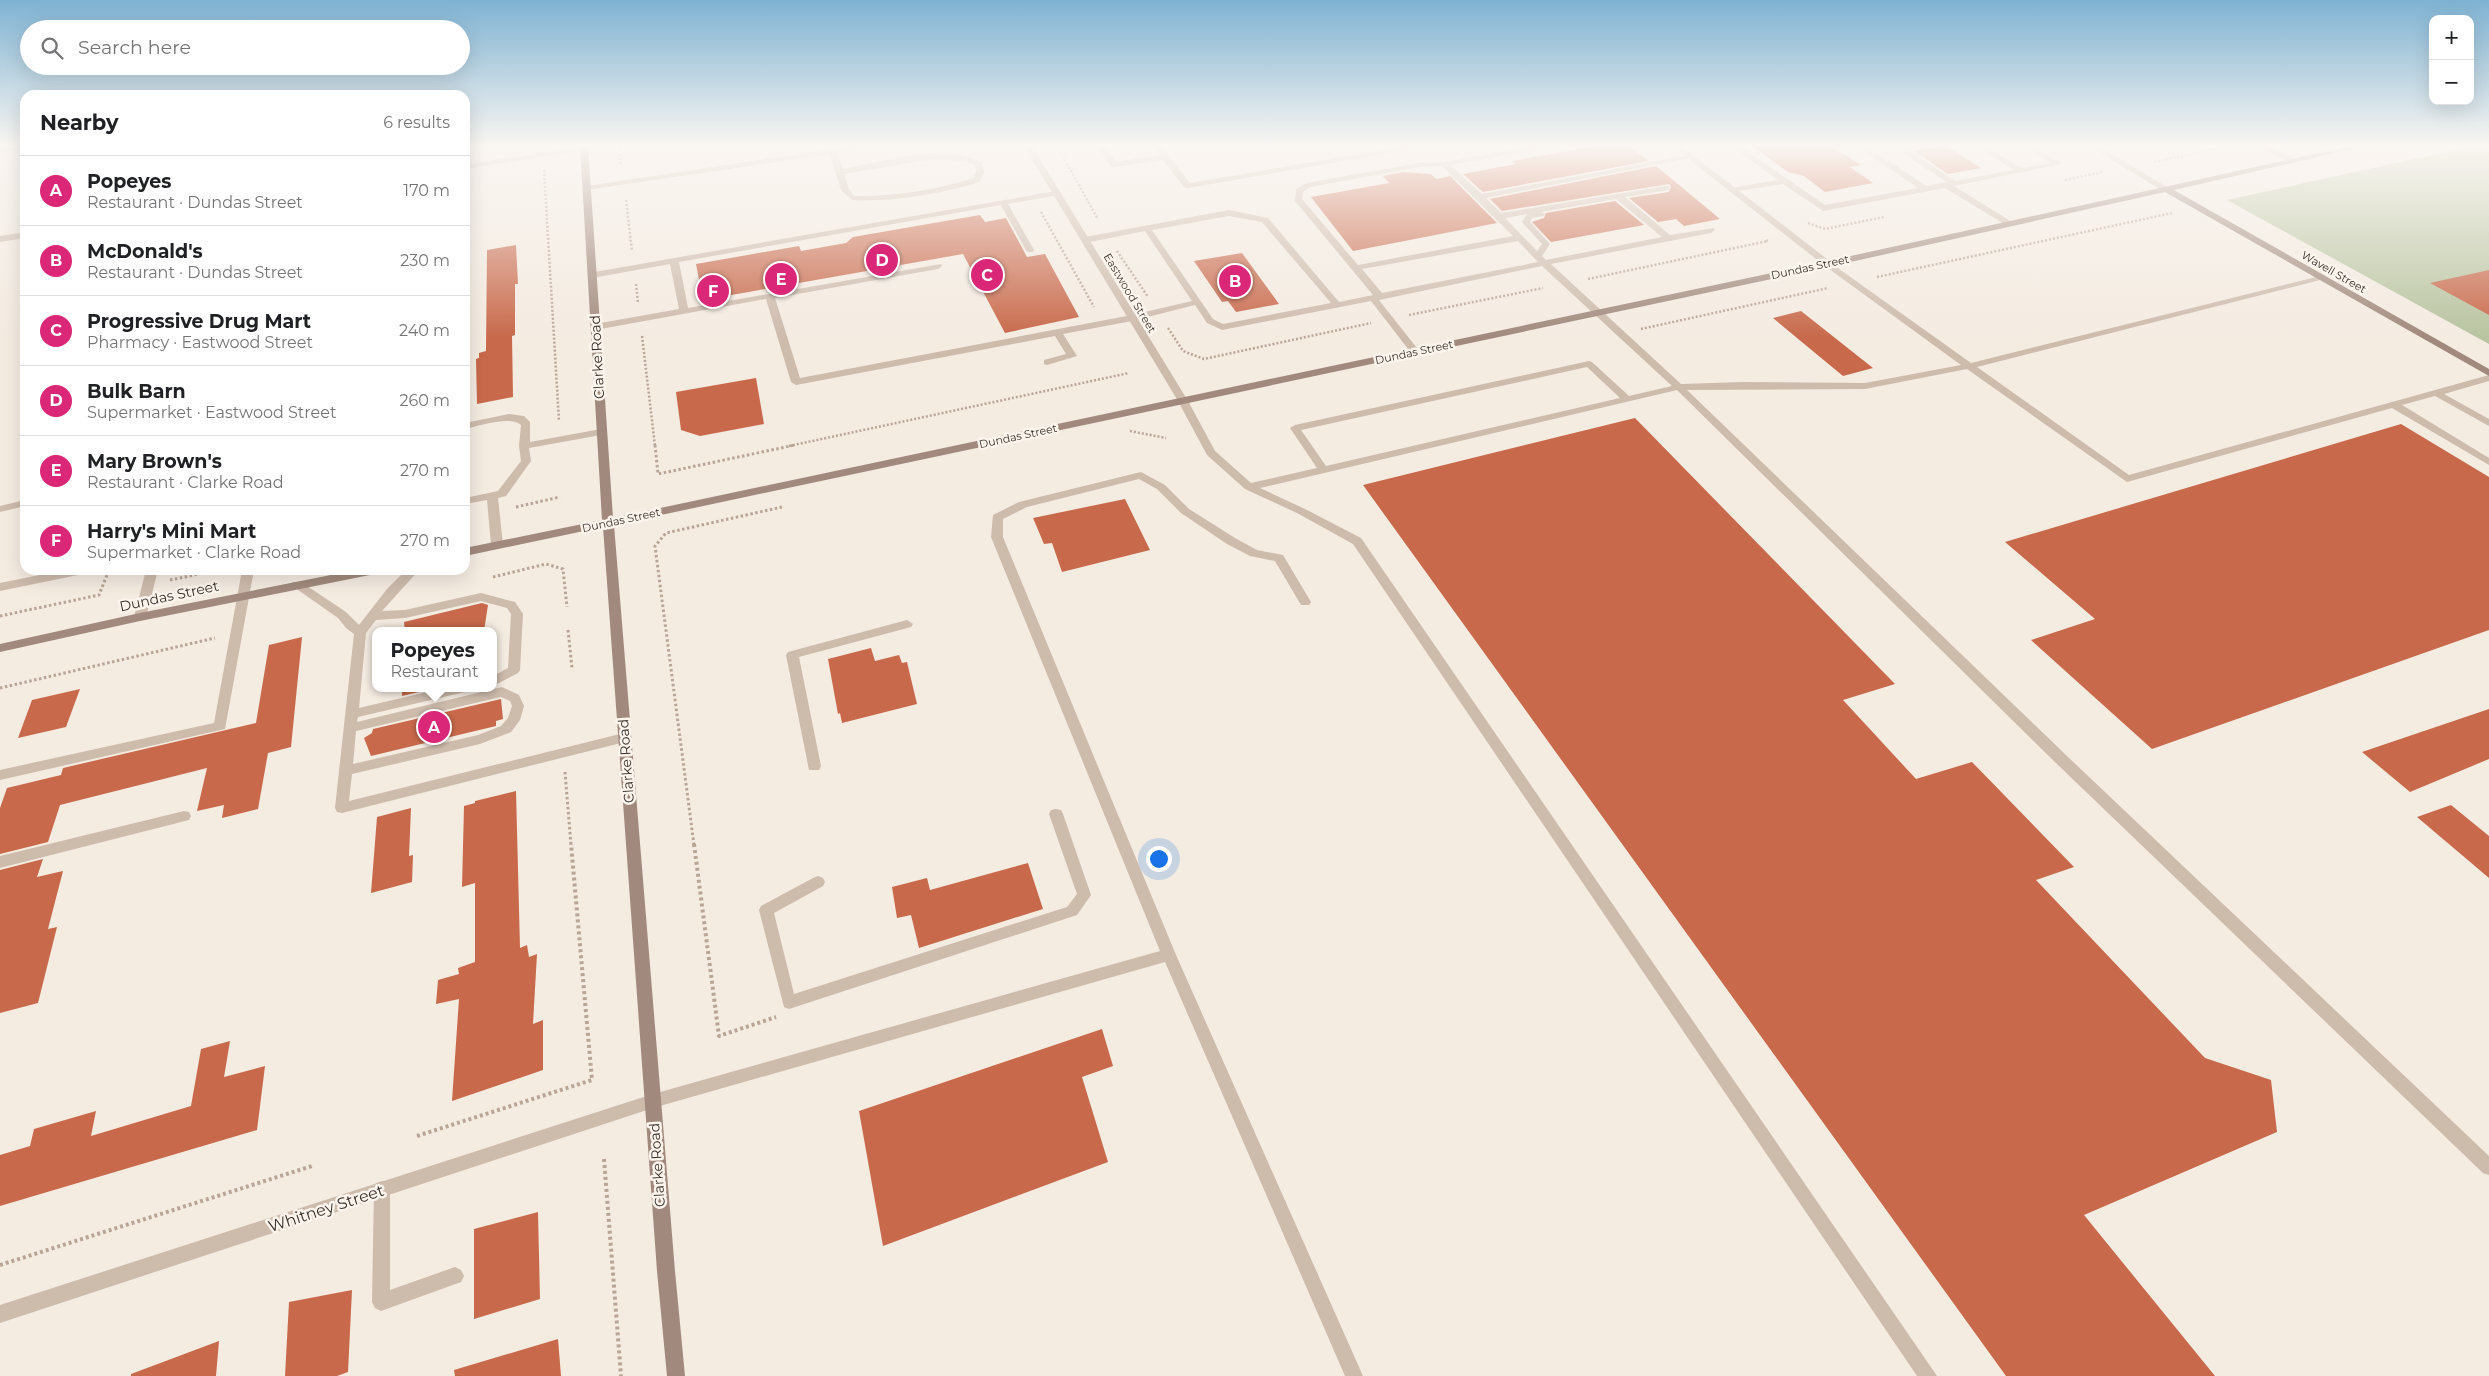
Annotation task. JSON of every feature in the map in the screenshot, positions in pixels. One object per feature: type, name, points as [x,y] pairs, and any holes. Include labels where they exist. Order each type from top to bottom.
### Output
[{"type":"main road","name":"Clarke Road","points":[[588,210],[607,524],[676,1376]]},
{"type":"main road","name":"Dundas Street","points":[[470,551],[607,524],[2073,210]]},
{"type":"main road","name":"Wavell Street","points":[[2204,210],[2489,373]]},
{"type":"main road","name":"Dundas Street","points":[[0,648],[140,616],[297,586],[344,575]]},
{"type":"street","points":[[592,275],[957,210]]},
{"type":"street","points":[[1008,210],[1030,250]]},
{"type":"street","name":"Eastwood Street","points":[[1067,210],[1183,401],[1212,453],[1249,487],[1301,511],[1357,541],[1928,1376]]},
{"type":"street","points":[[1307,210],[1355,268],[1415,352]]},
{"type":"street","points":[[1494,210],[1518,238],[1679,387],[2063,761],[2489,1167]]},
{"type":"street","points":[[1500,216],[1534,210]]},
{"type":"street","points":[[1541,260],[1546,244],[1526,222],[1529,216],[1567,210]]},
{"type":"street","points":[[1635,210],[1668,238]]},
{"type":"street","points":[[1760,210],[1828,264],[2127,478],[2489,378]]},
{"type":"street","points":[[1989,210],[2009,224]]},
{"type":"street","points":[[1085,240],[1229,213],[1245,214],[1265,220],[1337,305]]},
{"type":"street","points":[[1147,228],[1210,321],[1222,326],[1377,298],[1541,260],[1711,230]]},
{"type":"street","points":[[0,239],[20,236]]},
{"type":"street","points":[[1355,268],[1518,238]]},
{"type":"street","points":[[674,261],[684,311]]},
{"type":"street","points":[[595,327],[938,266]]},
{"type":"street","points":[[1249,487],[1679,387],[1744,385],[1865,386],[1969,366],[2321,277]]},
{"type":"street","points":[[770,296],[796,382],[1103,324],[1197,302]]},
{"type":"street","points":[[1047,362],[1072,356],[1057,332]]},
{"type":"street","points":[[1324,470],[1295,428],[1589,364],[1627,398]]},
{"type":"street","points":[[2436,393],[2489,423]]},
{"type":"street","points":[[2394,405],[2489,462]]},
{"type":"street","points":[[470,425],[510,417],[520,418],[526,424],[524,446],[526,461],[502,494],[470,500]]},
{"type":"street","points":[[524,446],[601,432]]},
{"type":"street","points":[[1306,602],[1279,558],[1254,553],[1231,541],[1184,511],[1161,487],[1141,476],[1023,504],[997,517],[997,538],[1169,954],[1354,1376]]},
{"type":"street","points":[[492,496],[497,545]]},
{"type":"street","points":[[0,509],[20,504]]},
{"type":"street","points":[[0,587],[59,575]]},
{"type":"street","points":[[140,616],[151,575]]},
{"type":"street","points":[[0,775],[220,726],[247,575]]},
{"type":"street","points":[[408,575],[391,592],[360,632],[342,808],[624,738]]},
{"type":"street","points":[[297,586],[342,615],[350,625],[360,632]]},
{"type":"street","points":[[373,616],[405,614],[480,597],[511,605],[517,614],[514,670],[497,680]]},
{"type":"street","points":[[814,766],[792,655],[907,624]]},
{"type":"street","points":[[352,714],[448,692]]},
{"type":"street","points":[[346,771],[488,736],[506,729],[514,720],[518,706],[515,698],[502,692],[351,728]]},
{"type":"street","points":[[818,882],[766,910],[789,1002],[1072,912],[1084,895],[1056,814]]},
{"type":"street","points":[[0,862],[184,816]]},
{"type":"street","name":"Whitney Street","points":[[0,1314],[653,1101],[1169,954]]},
{"type":"street","points":[[382,1189],[381,1302],[455,1276]]},
{"type":"path","points":[[547,210],[560,439]]},
{"type":"path","points":[[627,210],[634,268]]},
{"type":"path","points":[[1093,210],[1107,236],[1158,312]]},
{"type":"path","points":[[1041,212],[1103,324]]},
{"type":"path","points":[[1872,278],[2174,213]]},
{"type":"path","points":[[1390,319],[1566,283]]},
{"type":"path","points":[[1635,330],[1834,286]]},
{"type":"path","points":[[642,336],[658,474],[1128,374]]},
{"type":"path","points":[[493,577],[546,564],[563,569],[567,607]]},
{"type":"path","points":[[0,616],[99,595],[107,575]]},
{"type":"path","points":[[149,584],[193,575]]},
{"type":"path","points":[[568,630],[572,668]]},
{"type":"path","points":[[0,688],[216,638]]},
{"type":"path","points":[[417,1136],[592,1080],[564,763]]},
{"type":"path","points":[[604,1158],[621,1376]]},
{"type":"path","points":[[0,1265],[312,1166]]},
{"type":"green space","points":[[2246,210],[2489,210],[2489,344]]},
{"type":"building","points":[[1321,210],[1484,210],[1497,223],[1353,251]]},
{"type":"building","points":[[1562,210],[1626,210],[1644,225],[1551,242],[1532,222],[1544,218],[1546,213]]},
{"type":"building","points":[[1644,210],[1709,210],[1720,219],[1684,226],[1676,219],[1658,222]]},
{"type":"building","points":[[980,215],[985,222],[1006,218],[1027,257],[1045,254],[1079,317],[1005,333],[963,254],[703,300],[696,264],[799,246],[801,251],[846,243],[853,237]]},
{"type":"building","points":[[516,245],[518,284],[515,284],[515,335],[512,336],[513,397],[477,404],[476,359],[479,358],[479,353],[486,351],[487,250]]},
{"type":"building","points":[[1242,253],[1279,304],[1236,312],[1228,301],[1222,302],[1194,261]]},
{"type":"building","points":[[2489,270],[2489,315],[2430,283]]},
{"type":"building","points":[[1801,311],[1873,368],[1843,376],[1773,318]]},
{"type":"building","points":[[756,378],[764,424],[700,436],[681,430],[676,392]]},
{"type":"building","points":[[1635,418],[1895,684],[1843,700],[1916,779],[1972,762],[2074,867],[2036,880],[2205,1058],[2271,1080],[2277,1132],[2084,1215],[2215,1376],[2006,1376],[1363,485]]},
{"type":"building","points":[[2401,424],[2489,477],[2489,630],[2152,749],[2031,640],[2095,619],[2005,542]]},
{"type":"building","points":[[1125,499],[1150,550],[1062,572],[1052,543],[1044,544],[1033,518]]},
{"type":"building","points":[[482,603],[488,605],[485,627],[405,627],[404,622]]},
{"type":"building","points":[[302,637],[291,747],[268,753],[258,809],[222,818],[224,805],[197,811],[207,768],[60,805],[48,842],[0,854],[0,808],[7,788],[61,775],[63,768],[256,723],[269,645]]},
{"type":"building","points":[[871,648],[875,661],[899,655],[902,663],[907,662],[917,704],[842,723],[840,713],[838,714],[828,659]]},
{"type":"building","points":[[80,689],[66,727],[18,738],[32,700]]},
{"type":"building","points":[[402,692],[418,692],[402,696]]},
{"type":"building","points":[[501,699],[503,719],[496,721],[496,726],[371,756],[364,738],[372,733],[373,729]]},
{"type":"building","points":[[2489,709],[2489,759],[2410,792],[2362,752]]},
{"type":"building","points":[[516,791],[520,948],[527,945],[529,957],[537,954],[533,1024],[543,1020],[543,1070],[452,1101],[459,999],[436,1004],[438,980],[459,974],[458,968],[475,962],[475,883],[462,887],[464,806],[475,803],[475,801]]},
{"type":"building","points":[[2451,805],[2489,836],[2489,878],[2417,817]]},
{"type":"building","points":[[411,808],[409,856],[413,855],[412,882],[371,893],[377,817]]},
{"type":"building","points":[[43,859],[37,877],[63,871],[48,929],[57,927],[38,1003],[0,1013],[0,870]]},
{"type":"building","points":[[1028,863],[1043,909],[919,948],[911,915],[897,918],[892,887],[927,878],[930,890]]},
{"type":"building","points":[[1102,1029],[1113,1066],[1082,1077],[1108,1162],[883,1246],[859,1111]]},
{"type":"building","points":[[230,1041],[224,1077],[265,1066],[257,1130],[0,1206],[0,1155],[30,1146],[34,1129],[96,1111],[91,1136],[191,1106],[201,1049]]},
{"type":"building","points":[[538,1212],[540,1299],[474,1319],[474,1229]]},
{"type":"building","points":[[352,1290],[348,1372],[337,1376],[285,1376],[289,1302]]},
{"type":"building","points":[[558,1339],[561,1376],[455,1376],[454,1370]]},
{"type":"building","points":[[219,1341],[216,1376],[131,1376],[131,1374]]},
{"type":"place","name":"Bulk Barn","points":[[882,260]]},
{"type":"place","name":"Progressive Drug Mart","points":[[987,275]]},
{"type":"place","name":"Mary Brown's","points":[[781,279]]},
{"type":"place","name":"McDonald's","points":[[1235,281]]},
{"type":"place","name":"Harry's Mini Mart","points":[[713,291]]},
{"type":"place","name":"Popeyes","points":[[434,727]]}]
